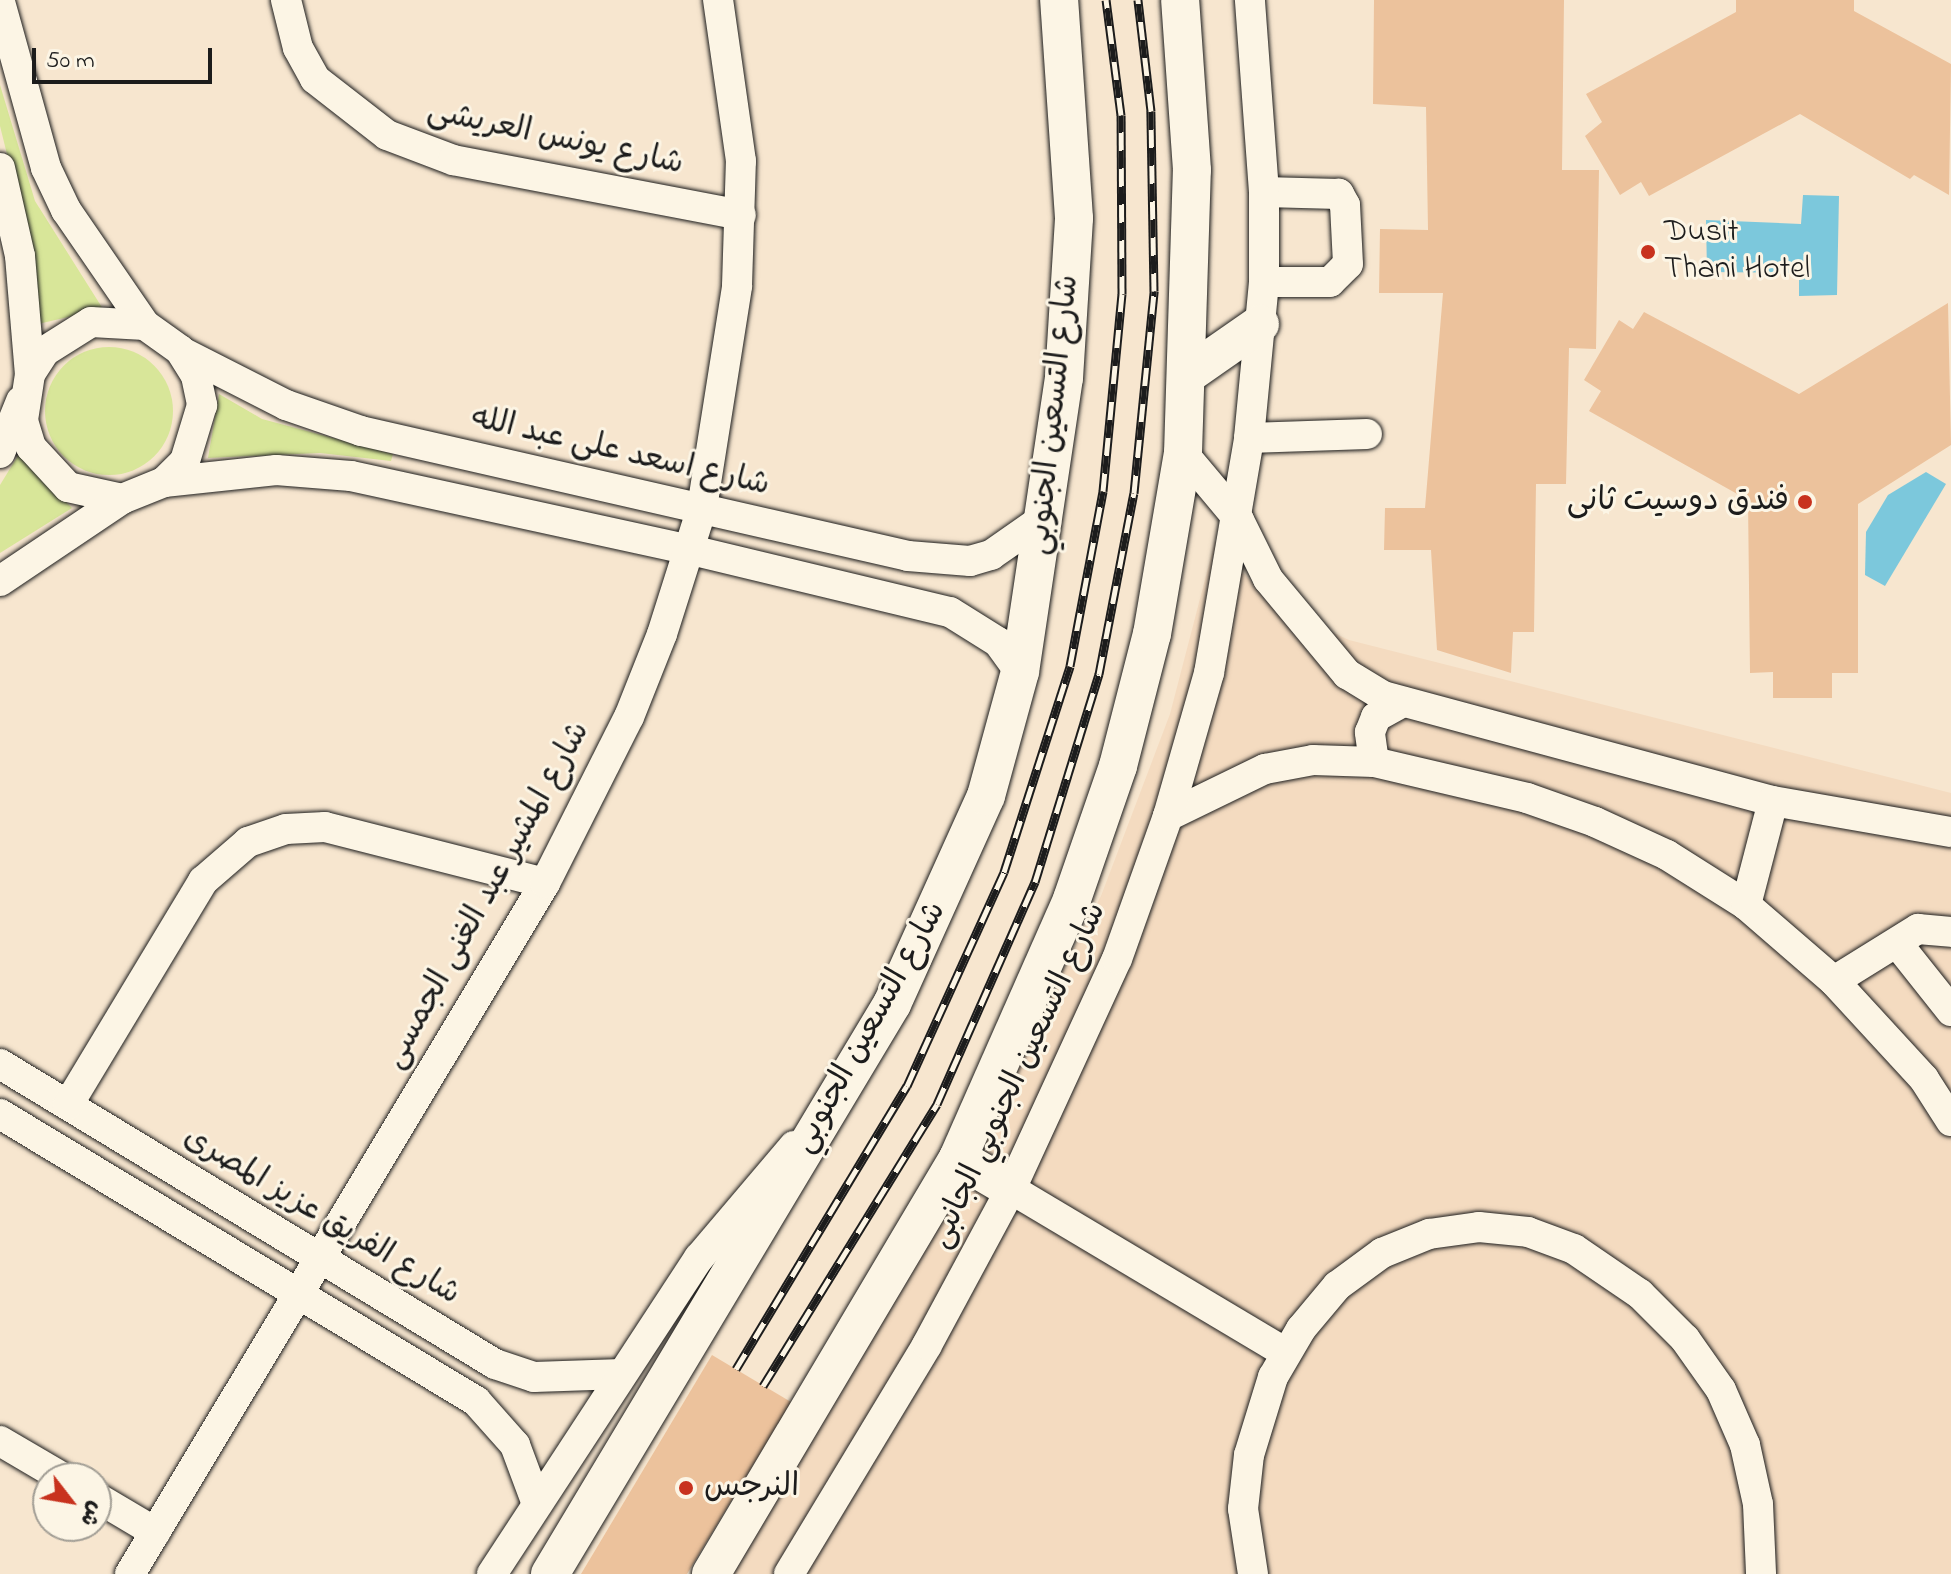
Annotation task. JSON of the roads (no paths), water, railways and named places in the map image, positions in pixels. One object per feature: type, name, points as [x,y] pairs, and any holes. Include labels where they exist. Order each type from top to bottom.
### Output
[{"type":"main road","name":"شارع التسعين الجنوبي","points":[[550,1574],[824,1117],[932,925],[986,796],[1020,672],[1047,516],[1074,218],[1059,0]]},
{"type":"main road","points":[[711,1574],[887,1287],[958,1158],[1072,899],[1118,766],[1152,634],[1183,453],[1192,170],[1180,0]]},
{"type":"main road","points":[[1187,375],[1260,324]]},
{"type":"main road","points":[[958,1158],[1011,1189]]},
{"type":"street","name":"شارع يونس العريشى","points":[[286,0],[298,48],[315,79],[387,135],[453,160],[741,215]]},
{"type":"street","name":"شارع المشير عبد الغنى الجمسى","points":[[130,1574],[545,883],[629,717],[691,550],[702,508],[729,360],[741,215],[741,161],[718,0]]},
{"type":"street","name":"شارع التسعين الجنوبي الجانبى","points":[[789,1574],[927,1345],[1011,1189],[1117,959],[1168,816],[1209,673],[1239,520],[1249,438],[1264,282],[1264,192],[1250,0]]},
{"type":"street","points":[[0,2],[46,168],[89,250],[145,325],[180,350],[196,376],[202,405],[185,461],[164,482]]},
{"type":"street","points":[[0,168],[20,256],[28,383],[27,433],[46,470],[81,492],[122,499]]},
{"type":"street","points":[[1264,192],[1339,194],[1345,205],[1348,264],[1330,282],[1264,282]]},
{"type":"street","points":[[0,453],[28,383],[45,351],[91,322],[145,325]]},
{"type":"street","name":"شارع اسعد على عبد الله","points":[[180,350],[274,399],[361,431],[941,561],[991,555],[1047,516]]},
{"type":"street","points":[[1249,438],[1367,434]]},
{"type":"street","points":[[1183,453],[1239,520],[1268,579],[1347,674],[1403,702],[1773,801],[1951,832]]},
{"type":"street","points":[[0,581],[122,499],[164,482],[238,471],[351,476],[691,550],[950,612],[998,642],[1020,672]]},
{"type":"street","points":[[1374,762],[1370,732],[1376,717],[1403,702]]},
{"type":"street","points":[[1168,816],[1265,769],[1313,760],[1374,762],[1527,798],[1595,822],[1667,855],[1746,905],[1840,988],[1924,1079],[1951,1121]]},
{"type":"street","points":[[1746,905],[1773,801]]},
{"type":"street","points":[[68,1105],[203,881],[248,842],[286,829],[325,827],[545,883]]},
{"type":"street","points":[[1840,988],[1900,948],[1918,929],[1951,932]]},
{"type":"street","points":[[1900,948],[1945,998]]},
{"type":"street","name":"شارع الفريق عزيز المصرى","points":[[0,1064],[320,1260],[516,1373],[555,1379],[622,1374]]},
{"type":"street","points":[[0,1114],[492,1414],[515,1445],[537,1504]]},
{"type":"street","points":[[492,1574],[622,1374],[726,1222],[824,1117]]},
{"type":"street","points":[[1011,1189],[1286,1353]]},
{"type":"street","points":[[1253,1574],[1245,1482],[1263,1403],[1286,1353],[1337,1286],[1405,1242],[1479,1227],[1528,1232],[1574,1249],[1664,1316],[1721,1390],[1754,1474],[1761,1574]]},
{"type":"street","points":[[0,1441],[36,1462]]},
{"type":"street","points":[[112,1506],[155,1532]]},
{"type":"water","points":[[1803,195],[1839,196],[1837,295],[1799,296],[1799,273],[1707,272],[1706,220],[1801,224]]},
{"type":"water","points":[[1926,472],[1946,484],[1885,586],[1865,575],[1866,532],[1888,495]]},
{"type":"railway","points":[[736,1369],[907,1086],[1004,872],[1070,666],[1103,491],[1122,294],[1121,115],[1106,0]]},
{"type":"railway","points":[[763,1386],[937,1104],[1035,882],[1099,674],[1134,493],[1154,291],[1151,111],[1138,0]]},
{"type":"place","name":"Dusit Thani Hotel","points":[[1648,252]]},
{"type":"place","name":"فندق دوسيت ثانى","points":[[1805,502]]},
{"type":"place","name":"النرجس","points":[[686,1488]]}]
